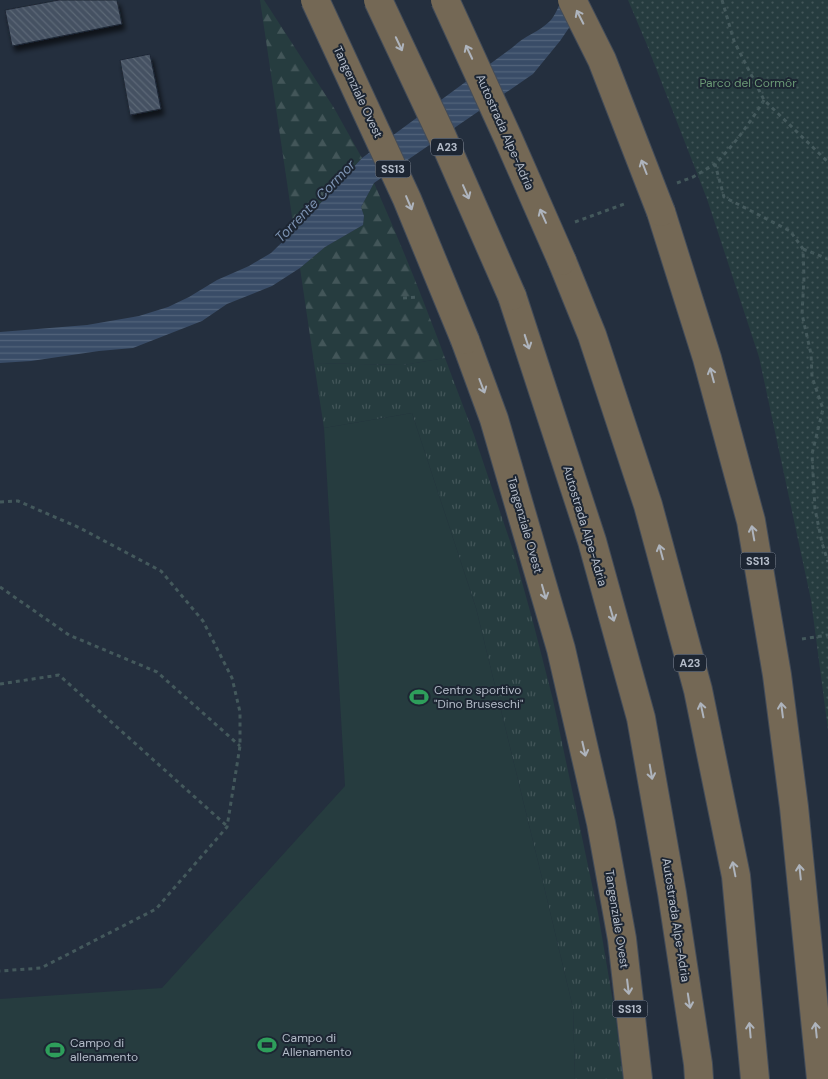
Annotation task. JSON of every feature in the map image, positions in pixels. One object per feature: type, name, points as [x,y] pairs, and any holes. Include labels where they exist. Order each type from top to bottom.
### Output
[{"type":"highway","name":"Tangenziale Ovest","points":[[315,0],[407,199],[465,340],[494,419],[561,649],[601,823],[620,929],[638,1079]]},
{"type":"highway","name":"Autostrada Alpe-Adria","points":[[378,0],[441,134],[512,296],[592,541],[641,718],[672,893],[699,1079]]},
{"type":"highway","name":"Autostrada Alpe-Adria","points":[[445,0],[562,261],[592,335],[648,505],[698,690],[736,876],[755,1079]]},
{"type":"highway","name":"SS13","points":[[572,0],[602,60],[662,212],[707,358],[751,521],[777,675],[794,807],[821,1079]]},
{"type":"path","points":[[722,0],[734,41],[764,100],[828,162]]},
{"type":"path","points":[[764,100],[752,120],[715,164],[724,197],[790,231],[803,249],[828,259]]},
{"type":"path","points":[[803,249],[802,314],[811,354],[812,377],[823,409],[812,454],[815,509],[828,562]]},
{"type":"path","points":[[0,502],[18,501],[80,528],[161,571],[203,621],[232,678],[240,712],[240,746],[227,827],[156,909],[41,968],[0,971]]},
{"type":"path","points":[[0,587],[69,635],[157,672],[240,746]]},
{"type":"path","points":[[802,639],[828,635]]},
{"type":"path","points":[[0,684],[59,675],[227,827]]},
{"type":"green space","points":[[260,0],[264,0],[334,108],[362,158],[294,230]]},
{"type":"green space","name":"Parco del Cormôr","points":[[628,0],[828,0],[828,730],[811,600],[759,357],[707,199]]},
{"type":"green space","points":[[374,183],[411,270],[445,358],[403,365],[314,363],[300,268],[325,247],[363,225],[364,216],[361,207]]},
{"type":"green space","points":[[445,358],[474,435],[514,553],[553,700],[598,913],[616,1020],[623,1079],[575,1079],[573,1008],[476,608],[412,413],[324,428],[314,363],[403,365]]},
{"type":"green space","name":"Centro sportivo \"Dino Bruseschi\"","points":[[412,413],[476,608],[573,1008],[575,1079],[0,1079],[0,999],[162,988],[345,786],[324,428]]},
{"type":"water","points":[[562,0],[588,0],[560,41],[533,74],[374,183],[361,207],[364,216],[363,225],[325,247],[300,268],[272,286],[227,304],[202,321],[133,348],[0,363],[0,332],[87,325],[139,316],[168,307],[189,297],[217,280],[249,266],[271,253],[306,219],[362,158],[522,40],[546,25],[553,17]]},
{"type":"building","points":[[59,0],[117,0],[122,24],[12,46],[5,10]]},
{"type":"building","points":[[150,54],[161,109],[130,115],[120,60]]},
{"type":"place","name":"Centro sportivo \"Dino Bruseschi\"","points":[[419,697]]},
{"type":"place","name":"Campo di Allenamento","points":[[267,1045]]},
{"type":"place","name":"Campo di allenamento","points":[[55,1050]]},
{"type":"water label","name":"Torrente Cormor","points":[[315,201]]}]
